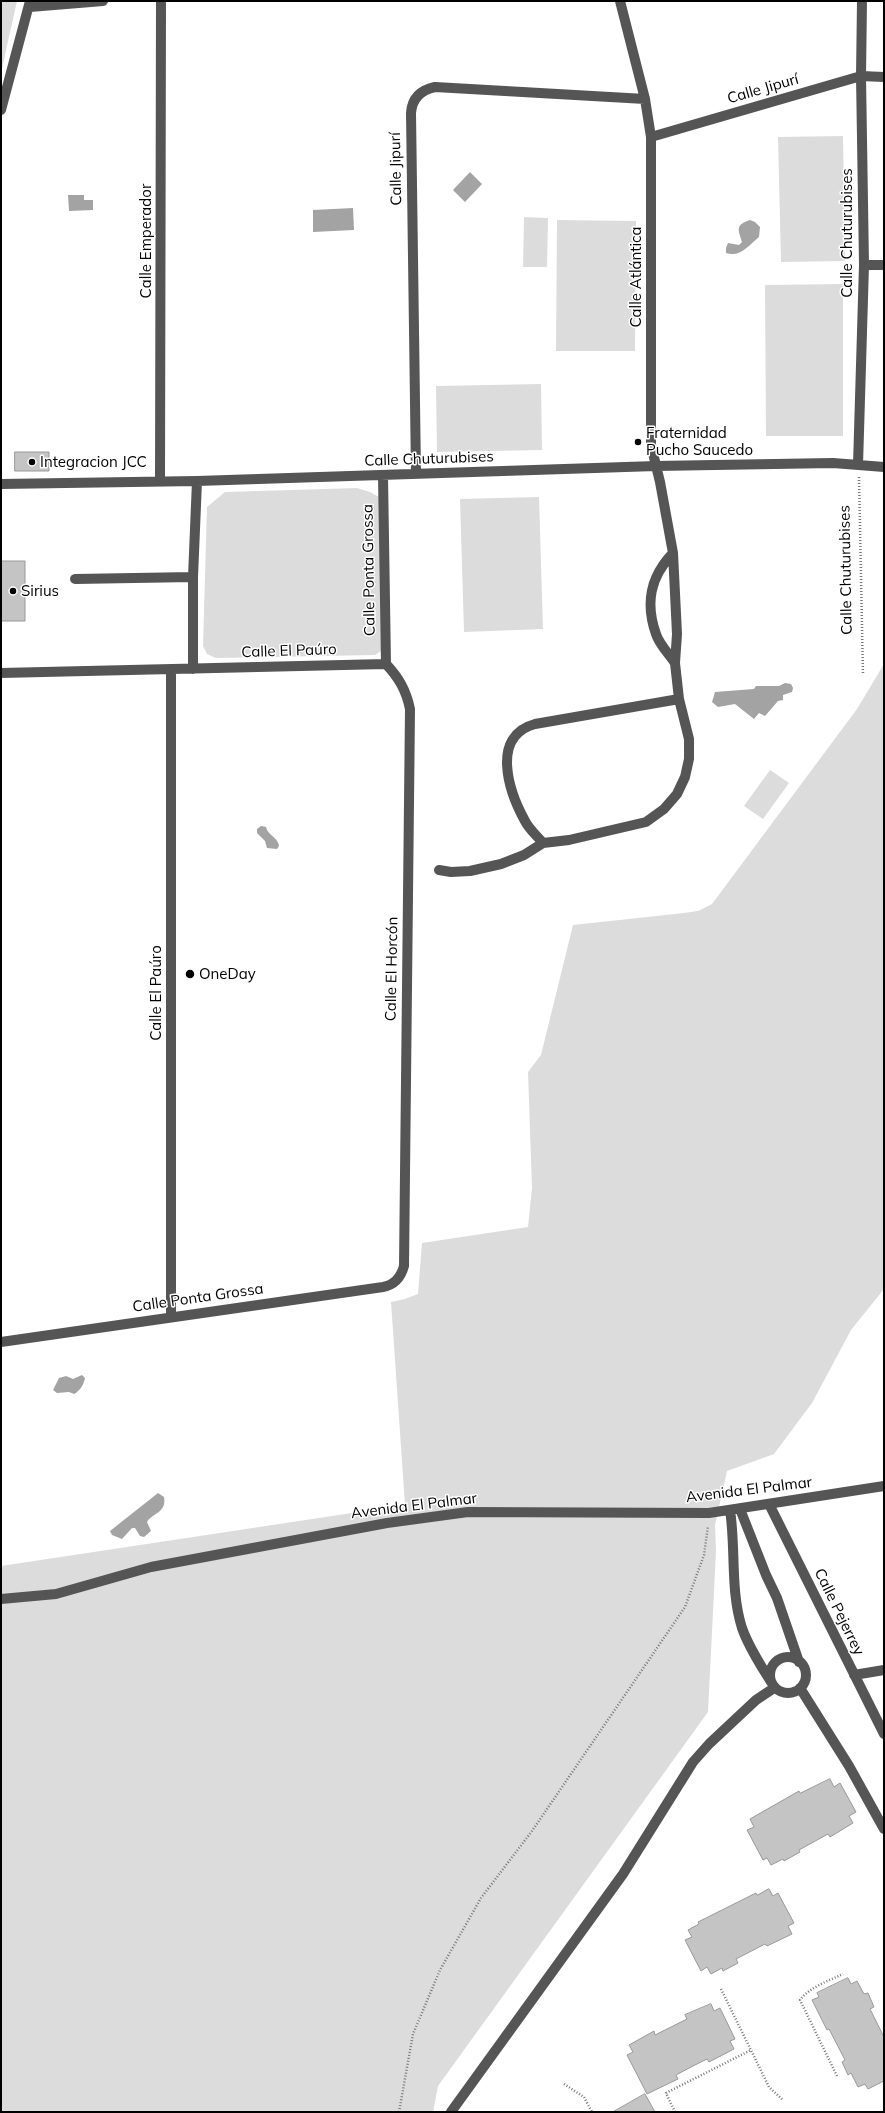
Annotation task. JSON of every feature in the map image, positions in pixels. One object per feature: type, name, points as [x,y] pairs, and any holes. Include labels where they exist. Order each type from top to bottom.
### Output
[{"type":"street","points":[[1,110],[30,4],[103,1]]},
{"type":"street","name":"Calle Emperador","points":[[160,480],[161,1]]},
{"type":"street","name":"Calle Atlántica","points":[[542,843],[569,840],[646,822],[664,809],[676,794],[685,777],[689,758],[689,739],[679,699],[675,663],[676,634],[673,553],[651,445],[651,137],[645,99],[620,1]]},
{"type":"street","name":"Calle Chuturubises","points":[[858,465],[864,265],[861,76],[862,1]]},
{"type":"street","name":"Calle Jipurí","points":[[651,137],[861,76],[884,77]]},
{"type":"street","name":"Calle Jipurí","points":[[416,474],[411,113],[413,102],[424,90],[435,87],[645,99]]},
{"type":"street","points":[[864,265],[884,265]]},
{"type":"street","name":"Calle Chuturubises","points":[[1,484],[383,476],[656,466],[833,463],[884,467]]},
{"type":"street","name":"Calle Ponta Grossa","points":[[383,476],[386,664]]},
{"type":"street","points":[[193,669],[193,577],[197,481]]},
{"type":"street","points":[[673,553],[662,564],[655,577],[651,592],[650,607],[656,635],[675,663]]},
{"type":"street","points":[[75,579],[193,577]]},
{"type":"street","name":"Calle El Paúro","points":[[1,673],[386,664]]},
{"type":"street","name":"Calle El Horcón","points":[[386,664],[399,678],[407,693],[410,709],[404,1266],[397,1280]]},
{"type":"street","name":"Calle El Paúro","points":[[171,670],[171,1316]]},
{"type":"street","points":[[439,870],[451,872],[470,871],[501,864],[524,855],[542,843],[525,823],[511,793],[507,752],[516,734],[522,729],[535,724],[679,699]]},
{"type":"street","name":"Calle Ponta Grossa","points":[[1,1342],[171,1316],[383,1287],[397,1280]]},
{"type":"street","name":"Avenida El Palmar","points":[[1,1599],[56,1594],[159,1565],[387,1523],[468,1512],[709,1513],[884,1486]]},
{"type":"street","name":"Calle Pejerrey","points":[[769,1504],[884,1734]]},
{"type":"street","points":[[735,1509],[777,1598],[794,1642],[799,1662],[805,1672],[804,1684],[800,1688],[787,1693],[780,1692],[773,1685],[752,1652],[742,1627],[736,1597],[735,1509]]},
{"type":"street","points":[[773,1685],[770,1675],[775,1663],[787,1658],[799,1662]]},
{"type":"street","points":[[854,1675],[884,1670]]},
{"type":"street","points":[[451,2112],[623,1874],[693,1762],[709,1744],[773,1685]]},
{"type":"street","points":[[800,1688],[849,1766],[884,1829]]},
{"type":"path","name":"Calle Chuturubises","points":[[858,465],[863,675]]},
{"type":"path","points":[[400,2112],[413,2034],[440,1970],[481,1898],[532,1831],[685,1607],[704,1555],[709,1513]]},
{"type":"path","points":[[837,2076],[800,2000],[812,1989],[843,1974]]},
{"type":"path","points":[[722,1989],[769,2087],[783,2100]]},
{"type":"path","points":[[674,2112],[666,2093],[751,2050]]},
{"type":"path","points":[[564,2084],[584,2097],[592,2112]]},
{"type":"shaded area","points":[[1,1],[17,1],[1,73]]},
{"type":"shaded area","points":[[843,136],[845,261],[781,262],[778,137]]},
{"type":"shaded area","points":[[470,172],[482,184],[465,202],[453,190]]},
{"type":"shaded area","points":[[68,195],[84,195],[84,200],[93,200],[93,210],[69,211]]},
{"type":"shaded area","points":[[353,208],[354,230],[313,232],[313,210]]},
{"type":"shaded area","points":[[524,217],[548,218],[547,267],[523,267]]},
{"type":"shaded area","points":[[557,220],[636,221],[635,351],[556,351]]},
{"type":"shaded area","points":[[750,220],[755,222],[760,227],[759,237],[744,250],[736,254],[726,253],[728,243],[739,245],[742,242],[739,232],[740,226]]},
{"type":"shaded area","points":[[843,284],[843,436],[766,436],[765,285]]},
{"type":"shaded area","points":[[541,384],[542,450],[437,452],[436,386]]},
{"type":"shaded area","points":[[357,488],[370,492],[379,497],[381,651],[375,655],[216,658],[207,654],[203,646],[207,507],[225,492]]},
{"type":"shaded area","points":[[539,497],[543,629],[464,632],[460,499]]},
{"type":"shaded area","points":[[884,664],[884,1289],[851,1330],[812,1403],[774,1454],[727,1471],[715,1525],[716,1551],[708,1712],[438,2086],[433,2112],[1,2112],[1,1566],[405,1505],[391,1302],[418,1294],[422,1243],[528,1227],[532,1188],[528,1072],[541,1055],[573,925],[698,911],[712,904],[857,709]]},
{"type":"shaded area","points":[[785,683],[791,684],[793,688],[792,692],[783,695],[783,700],[778,701],[765,716],[759,713],[754,719],[735,704],[718,707],[712,702],[715,692],[754,689],[756,686],[779,686]]},
{"type":"shaded area","points":[[770,770],[789,783],[763,819],[744,806]]},
{"type":"shaded area","points":[[261,826],[266,827],[277,840],[279,846],[277,849],[267,848],[265,841],[257,833],[257,829]]},
{"type":"shaded area","points":[[82,1375],[85,1378],[84,1383],[76,1393],[57,1393],[53,1390],[59,1378],[66,1376],[73,1379]]},
{"type":"shaded area","points":[[158,1493],[164,1497],[164,1502],[161,1510],[147,1522],[151,1531],[144,1537],[140,1536],[135,1528],[132,1528],[122,1539],[112,1535],[110,1531]]},
{"type":"building","name":"Integracion JCC","points":[[15,452],[49,452],[49,471],[15,471]]},
{"type":"building","name":"Sirius","points":[[1,561],[25,561],[25,621],[1,621]]},
{"type":"building","points":[[830,1779],[834,1787],[840,1783],[856,1812],[849,1816],[853,1823],[830,1837],[828,1834],[799,1850],[800,1852],[784,1861],[783,1859],[771,1865],[767,1858],[763,1860],[747,1830],[754,1827],[750,1819],[799,1791],[800,1793]]},
{"type":"building","points":[[769,1889],[773,1896],[778,1893],[794,1923],[788,1926],[792,1934],[767,1946],[765,1944],[736,1959],[738,1963],[723,1971],[722,1968],[711,1974],[707,1967],[701,1971],[685,1940],[692,1937],[688,1930],[699,1924],[698,1922],[756,1893],[757,1895]]},
{"type":"building","points":[[848,1978],[851,1984],[857,1981],[864,1994],[868,1993],[874,2007],[870,2009],[884,2037],[884,2081],[868,2089],[865,2084],[858,2087],[851,2073],[848,2075],[842,2062],[845,2060],[829,2029],[827,2030],[812,2000],[819,1997],[817,1993]]},
{"type":"building","points":[[711,2004],[714,2011],[720,2008],[735,2039],[730,2041],[734,2049],[709,2062],[707,2059],[693,2066],[676,2075],[678,2079],[647,2094],[627,2055],[633,2052],[629,2045],[654,2031],[655,2035],[687,2019],[685,2015]]},
{"type":"building","points":[[645,2094],[655,2112],[613,2112]]},
{"type":"place","name":"Fraternidad Pucho Saucedo","points":[[638,442]]},
{"type":"place","name":"Integracion JCC","points":[[32,462]]},
{"type":"place","name":"Sirius","points":[[13,591]]},
{"type":"place","name":"OneDay","points":[[190,974]]}]
